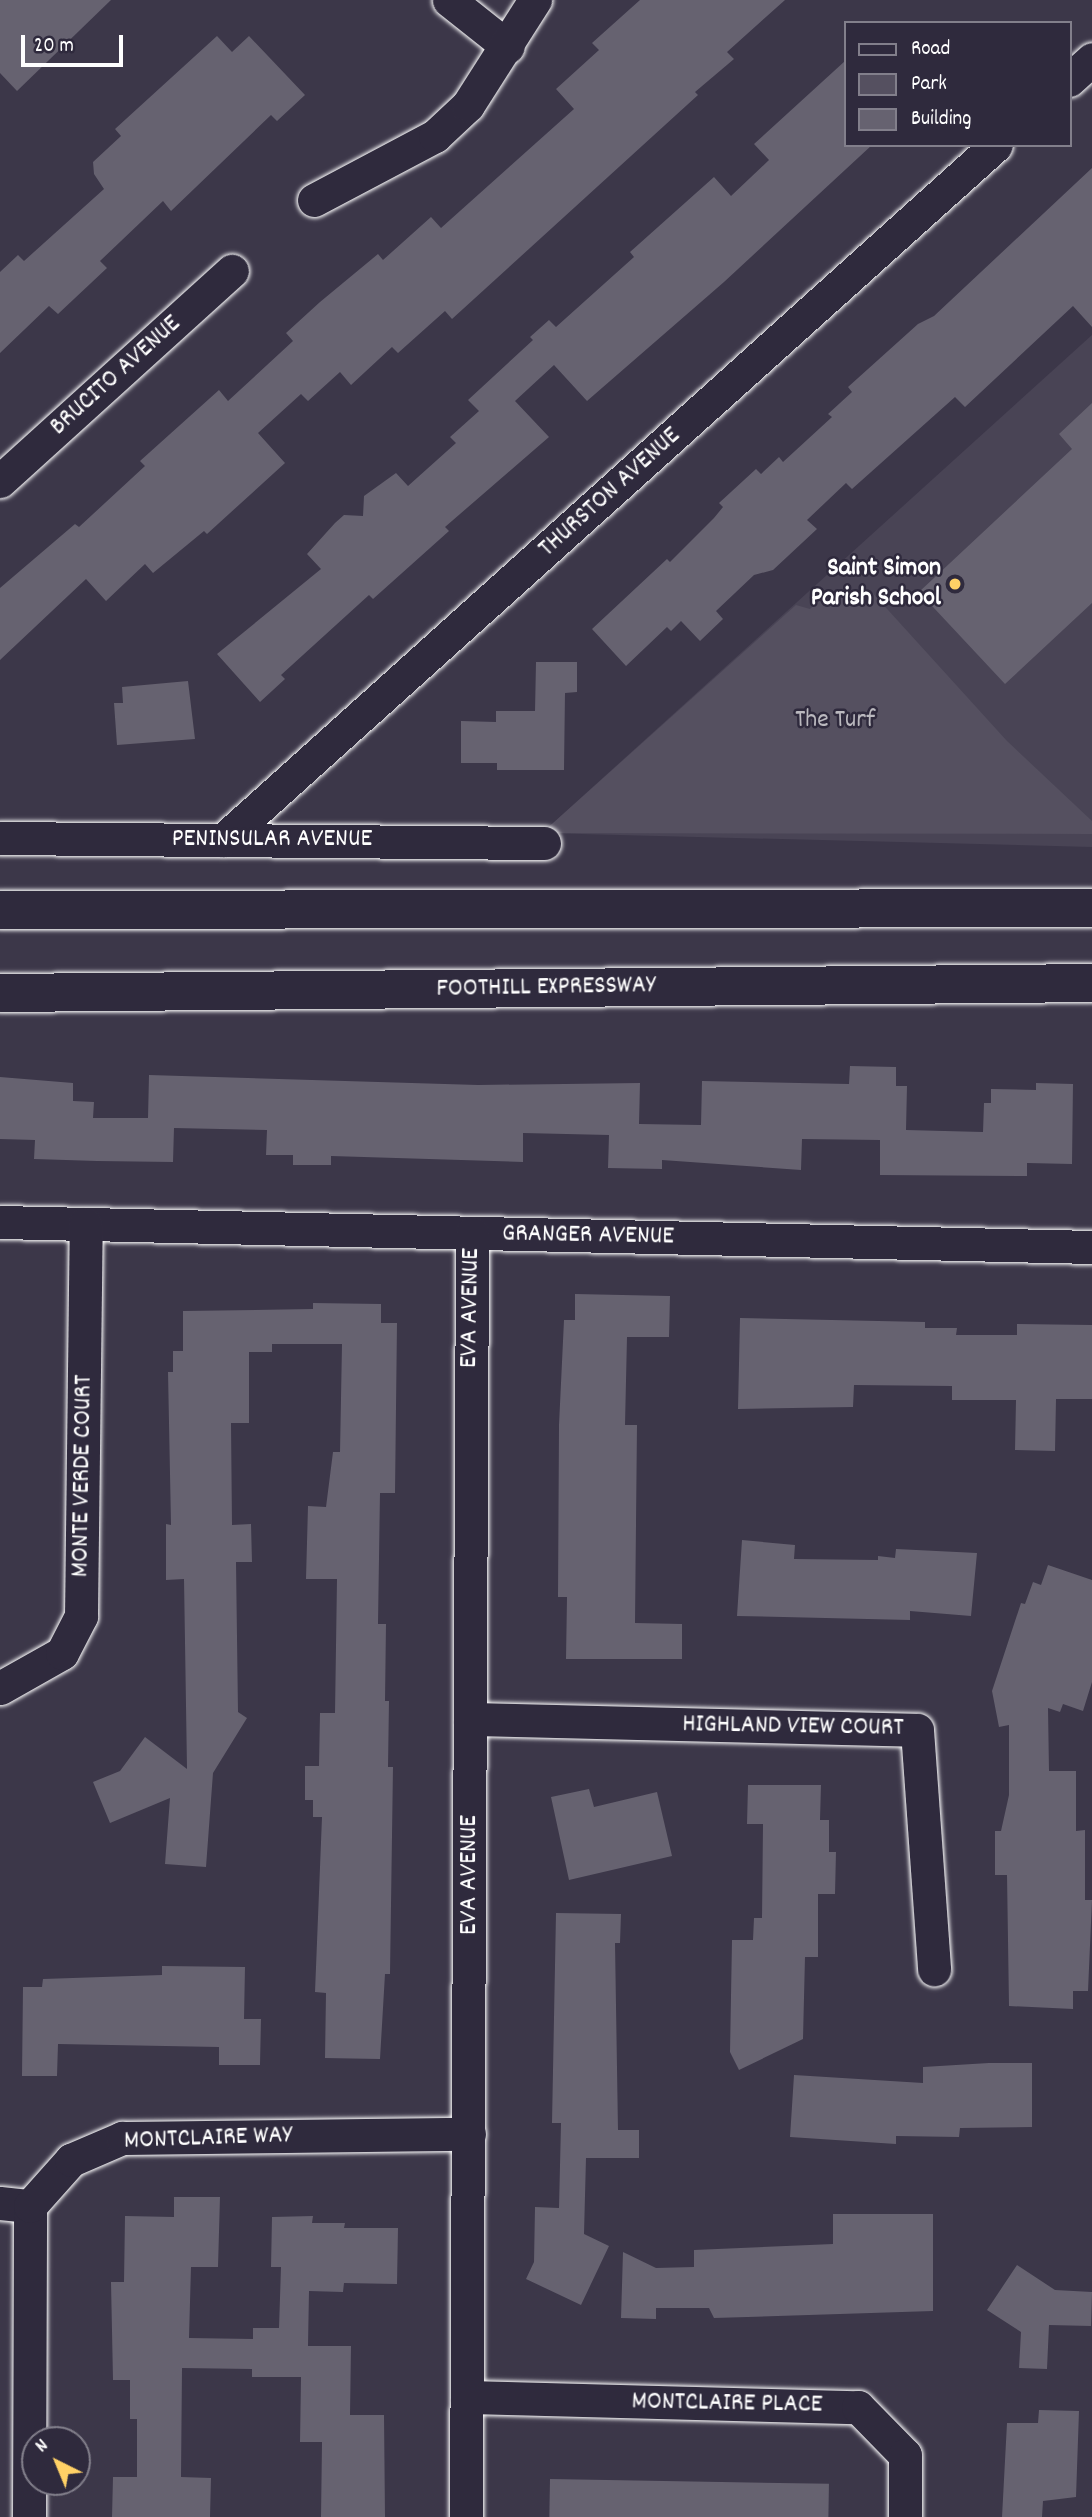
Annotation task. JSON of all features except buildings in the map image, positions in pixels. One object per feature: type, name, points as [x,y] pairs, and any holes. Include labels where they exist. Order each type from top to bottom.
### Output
[{"type":"highway","points":[[0,910],[1092,908]]},
{"type":"highway","name":"FOOTHILL EXPRESSWAY","points":[[0,993],[1092,984]]},
{"type":"street","points":[[449,0],[508,47]]},
{"type":"street","points":[[314,200],[435,136],[468,105],[508,47],[535,0]]},
{"type":"street","points":[[1071,78],[1092,59]]},
{"type":"street","name":"THURSTON AVENUE","points":[[223,840],[994,147]]},
{"type":"street","name":"BRUCITO AVENUE","points":[[0,481],[232,271]]},
{"type":"street","name":"PENINSULAR AVENUE","points":[[0,838],[544,843]]},
{"type":"street","name":"GRANGER AVENUE","points":[[0,1222],[1092,1247]]},
{"type":"street","name":"MONTE VERDE COURT","points":[[0,1688],[62,1653],[81,1616],[86,1224]]},
{"type":"street","name":"EVA AVENUE","points":[[466,2517],[472,1233]]},
{"type":"street","name":"HIGHLAND VIEW COURT","points":[[470,1719],[917,1730],[934,1969]]},
{"type":"street","name":"MONTCLAIRE WAY","points":[[29,2517],[15,2205],[71,2160],[122,2138],[468,2134]]},
{"type":"street","name":"MONTCLAIRE PLACE","points":[[467,2397],[858,2407],[905,2455],[905,2517]]},
{"type":"shaded area","name":"Saint Simon Parish School","points":[[1092,335],[1092,847],[542,833]]},
{"type":"green space","name":"The Turf","points":[[869,589],[1007,741],[1092,821],[1092,834],[542,833],[796,605],[810,609],[826,594]]},
{"type":"place","name":"Saint Simon Parish School","points":[[955,584]]}]
